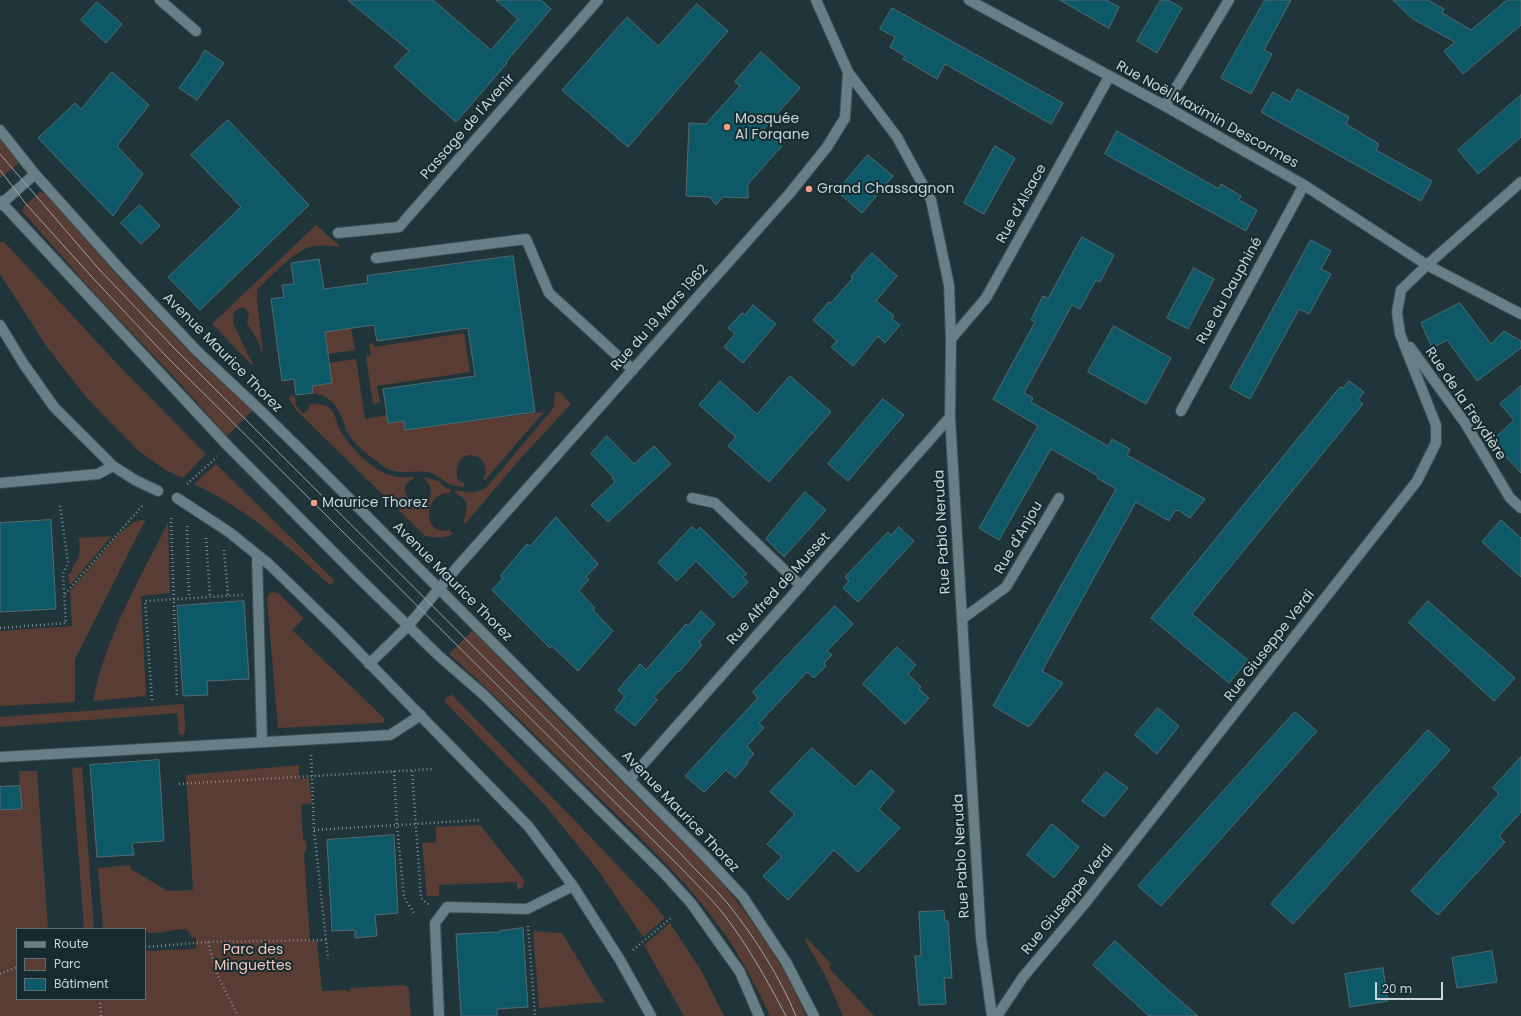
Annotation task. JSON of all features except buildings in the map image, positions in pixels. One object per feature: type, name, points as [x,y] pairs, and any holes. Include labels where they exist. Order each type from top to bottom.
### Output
[{"type":"street","points":[[160,0],[196,31]]},
{"type":"street","name":"Passage de l'Avenir","points":[[338,233],[399,227],[598,0]]},
{"type":"street","name":"Rue du 19 Mars 1962","points":[[369,664],[407,627],[439,588],[790,193],[827,147],[845,118],[848,72],[816,0]]},
{"type":"street","name":"Rue Noël Maximin Descormes","points":[[969,0],[1165,106],[1304,185],[1427,265],[1521,314]]},
{"type":"street","points":[[1165,106],[1229,0]]},
{"type":"street","name":"Rue Pablo Neruda","points":[[848,72],[897,138],[931,200],[949,286],[951,339],[950,417],[981,938],[992,1016]]},
{"type":"street","name":"Rue d'Alsace","points":[[951,339],[986,298],[1109,77]]},
{"type":"street","name":"Avenue Maurice Thorez","points":[[0,130],[35,174],[118,268],[197,351],[263,413],[705,856],[743,898],[786,962],[814,1016]]},
{"type":"street","points":[[35,174],[0,203],[223,440],[407,627],[484,695],[663,872],[691,903],[740,972],[760,1016]]},
{"type":"street","name":"Rue Giuseppe Verdi","points":[[996,1016],[1023,977],[1086,902],[1417,481],[1436,443],[1436,425],[1400,334],[1397,312],[1402,290],[1427,265],[1521,182]]},
{"type":"street","name":"Rue du Dauphiné","points":[[1181,411],[1304,185]]},
{"type":"street","points":[[376,258],[526,239],[549,293],[633,370]]},
{"type":"street","points":[[0,325],[23,363],[54,407],[113,466],[135,480],[158,490]]},
{"type":"street","name":"Rue de la Freydière","points":[[1400,334],[1465,423],[1510,498],[1521,508]]},
{"type":"street","name":"Rue Alfred de Musset","points":[[629,780],[950,417]]},
{"type":"street","points":[[0,483],[98,474],[113,466]]},
{"type":"street","points":[[176,498],[229,532],[270,565],[421,715],[529,826],[573,886],[620,960],[651,1016]]},
{"type":"street","points":[[692,498],[715,503],[801,586]]},
{"type":"street","name":"Rue d'Anjou","points":[[962,619],[1006,587],[1059,498]]},
{"type":"street","points":[[257,555],[262,742]]},
{"type":"street","points":[[0,757],[390,735],[421,715]]},
{"type":"street","points":[[439,1016],[436,923],[440,915],[447,908],[527,909],[573,886]]},
{"type":"path","points":[[176,498],[190,480],[217,456]]},
{"type":"path","points":[[0,628],[66,623],[63,574],[68,563],[60,505]]},
{"type":"path","points":[[64,594],[143,506]]},
{"type":"path","points":[[171,518],[177,698]]},
{"type":"path","points":[[187,526],[189,598]]},
{"type":"path","points":[[206,538],[210,597]]},
{"type":"path","points":[[224,550],[228,596]]},
{"type":"path","points":[[152,700],[145,601],[258,594]]},
{"type":"path","points":[[310,739],[314,830],[328,959]]},
{"type":"path","points":[[179,784],[432,769]]},
{"type":"path","points":[[394,771],[397,826],[404,897],[414,913]]},
{"type":"path","points":[[412,771],[421,898],[440,915]]},
{"type":"path","points":[[314,830],[481,820]]},
{"type":"path","points":[[527,909],[536,1016]]},
{"type":"path","points":[[620,960],[671,918]]},
{"type":"path","points":[[146,947],[208,942],[326,940]]},
{"type":"path","points":[[208,942],[216,972],[238,1016]]},
{"type":"path","points":[[0,974],[16,967]]},
{"type":"path","points":[[100,1000],[101,1016]]},
{"type":"green space","points":[[0,139],[18,161],[18,164],[0,178]]},
{"type":"green space","points":[[40,192],[45,193],[114,272],[197,360],[253,410],[227,436],[175,378],[95,294],[22,211],[24,206]]},
{"type":"green space","points":[[316,225],[341,247],[317,246],[304,250],[282,266],[257,290],[263,355],[258,341],[247,323],[249,313],[246,309],[241,307],[234,312],[233,322],[253,363],[252,365],[212,324]]},
{"type":"green space","points":[[0,242],[3,242],[8,246],[121,368],[206,454],[183,478],[167,471],[139,451],[86,397],[47,347],[0,274]]},
{"type":"green space","points":[[351,328],[355,350],[328,354],[325,332]]},
{"type":"green space","points":[[464,333],[470,372],[377,386],[380,403],[373,404],[366,356],[371,355],[369,344],[373,343],[374,347]]},
{"type":"green space","points":[[356,359],[365,419],[387,415],[388,423],[404,421],[405,430],[544,412],[485,480],[483,479],[486,473],[484,463],[475,456],[470,455],[462,458],[459,462],[457,470],[458,480],[465,484],[464,487],[449,484],[428,472],[394,471],[383,466],[356,444],[348,433],[336,406],[324,396],[313,393],[312,386],[332,383],[329,363]]},
{"type":"green space","points":[[555,391],[562,394],[571,404],[521,458],[465,524],[463,522],[467,504],[463,498],[455,493],[455,490],[476,492],[487,487],[551,411],[554,406]]},
{"type":"green space","points":[[291,394],[297,400],[295,404],[302,413],[308,410],[310,404],[324,405],[331,409],[340,430],[355,451],[375,468],[393,476],[414,477],[414,479],[405,486],[405,493],[412,502],[424,503],[430,498],[431,488],[424,477],[438,481],[447,489],[451,489],[450,493],[441,495],[435,499],[430,506],[429,514],[430,521],[434,527],[441,530],[450,530],[453,534],[439,538],[424,535],[298,412],[289,399]]},
{"type":"green space","points":[[216,464],[335,581],[330,585],[266,529],[232,505],[194,484]]},
{"type":"green space","points":[[146,519],[75,659],[75,702],[0,706],[0,631],[72,626],[70,591],[117,536],[134,522]]},
{"type":"green space","points":[[168,523],[170,593],[141,596],[146,696],[93,701],[98,678],[114,632]]},
{"type":"green space","points":[[112,536],[70,585],[68,574],[71,573],[79,556],[79,538]]},
{"type":"green space","points":[[272,592],[278,593],[304,618],[292,630],[384,718],[382,723],[278,728],[267,599],[269,594]]},
{"type":"green space","points":[[473,630],[512,672],[706,865],[721,882],[736,900],[775,955],[806,1016],[770,1016],[742,960],[707,910],[691,891],[641,839],[503,703],[449,654]]},
{"type":"green space","points":[[451,694],[580,826],[654,904],[665,918],[643,937],[598,870],[544,804],[444,701]]},
{"type":"green space","points":[[184,704],[185,732],[183,735],[179,734],[177,713],[0,727],[0,717]]},
{"type":"green space","name":"Parc des Minguettes","points":[[299,765],[299,779],[309,778],[312,803],[301,805],[303,839],[307,846],[304,853],[310,941],[317,941],[322,991],[345,990],[349,992],[351,988],[404,985],[409,988],[411,1016],[0,1016],[0,786],[20,785],[19,771],[37,771],[48,928],[16,928],[16,1000],[146,1000],[146,951],[196,949],[196,937],[192,938],[190,933],[185,929],[151,933],[146,931],[146,928],[103,928],[98,868],[130,865],[131,869],[168,891],[193,890],[186,775]]},
{"type":"green space","points":[[82,767],[94,928],[84,928],[72,768]]},
{"type":"green space","points":[[480,825],[525,881],[522,888],[517,890],[517,882],[439,885],[439,896],[427,896],[422,843],[436,842],[436,827]]},
{"type":"green space","points":[[670,923],[702,972],[724,1016],[684,1016],[644,945]]},
{"type":"green space","points":[[533,931],[562,933],[604,1002],[539,1008]]},
{"type":"green space","points":[[807,938],[831,964],[829,968],[874,1016],[843,1016],[825,975],[805,940]]},
{"type":"tram line","points":[[0,154],[98,268],[174,348],[680,853],[717,892],[739,918],[766,958],[790,1001],[796,1016]]},
{"type":"tram line","points":[[0,170],[26,204],[166,356],[707,895],[722,912],[748,949],[786,1016]]},
{"type":"place","name":"Mosquée Al Forqane","points":[[727,127]]},
{"type":"place","name":"Grand Chassagnon","points":[[809,189]]},
{"type":"place","name":"Maurice Thorez","points":[[314,503]]}]
